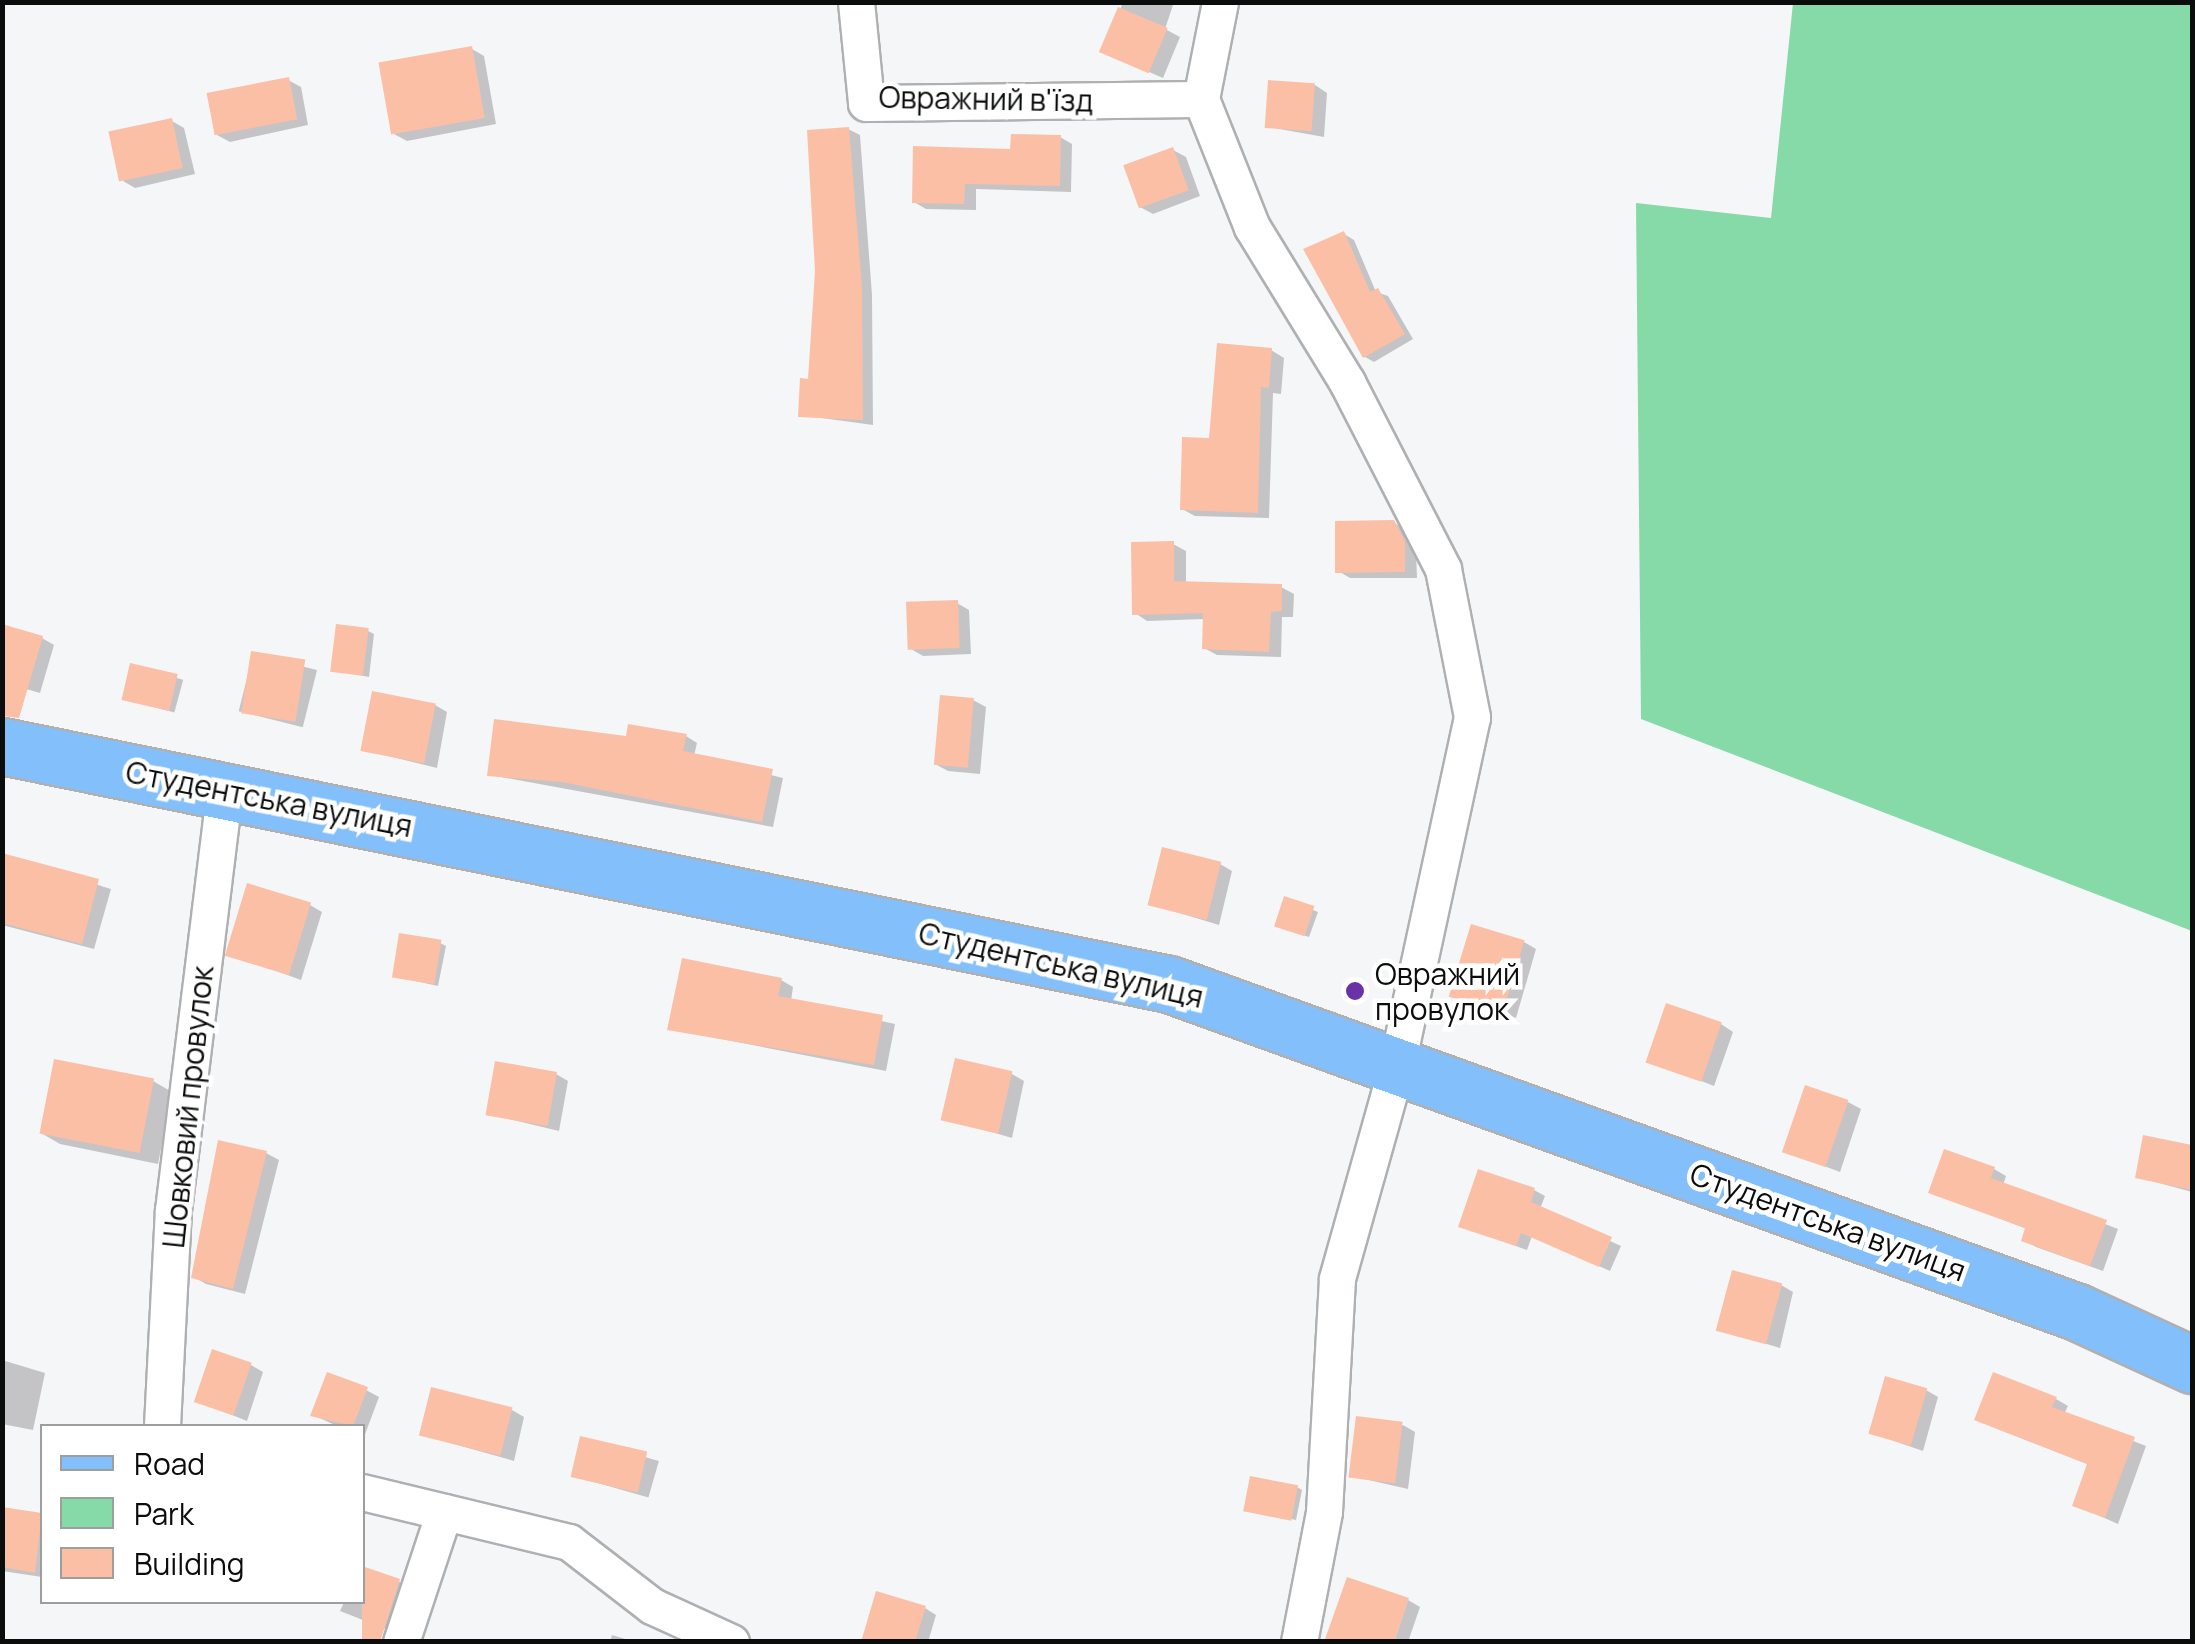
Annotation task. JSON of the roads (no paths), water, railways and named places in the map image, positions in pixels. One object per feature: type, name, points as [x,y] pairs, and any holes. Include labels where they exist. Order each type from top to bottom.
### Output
[{"type":"main road","name":"Студентська вулиця","points":[[2,746],[1169,984],[2076,1312],[2192,1365]]},
{"type":"street","name":"Овражний в'їзд","points":[[856,2],[866,103],[1201,99]]},
{"type":"street","points":[[1220,2],[1201,99],[1252,227],[1348,382],[1443,568],[1472,717],[1397,1065],[1337,1279],[1324,1512],[1299,1642]]},
{"type":"street","name":"Шовковий провулок","points":[[162,1424],[173,1210],[225,789]]},
{"type":"street","points":[[365,1493],[569,1542],[652,1606],[731,1642]]},
{"type":"street","points":[[400,1642],[444,1512]]},
{"type":"place","name":"Овражний провулок","points":[[1355,991]]}]
